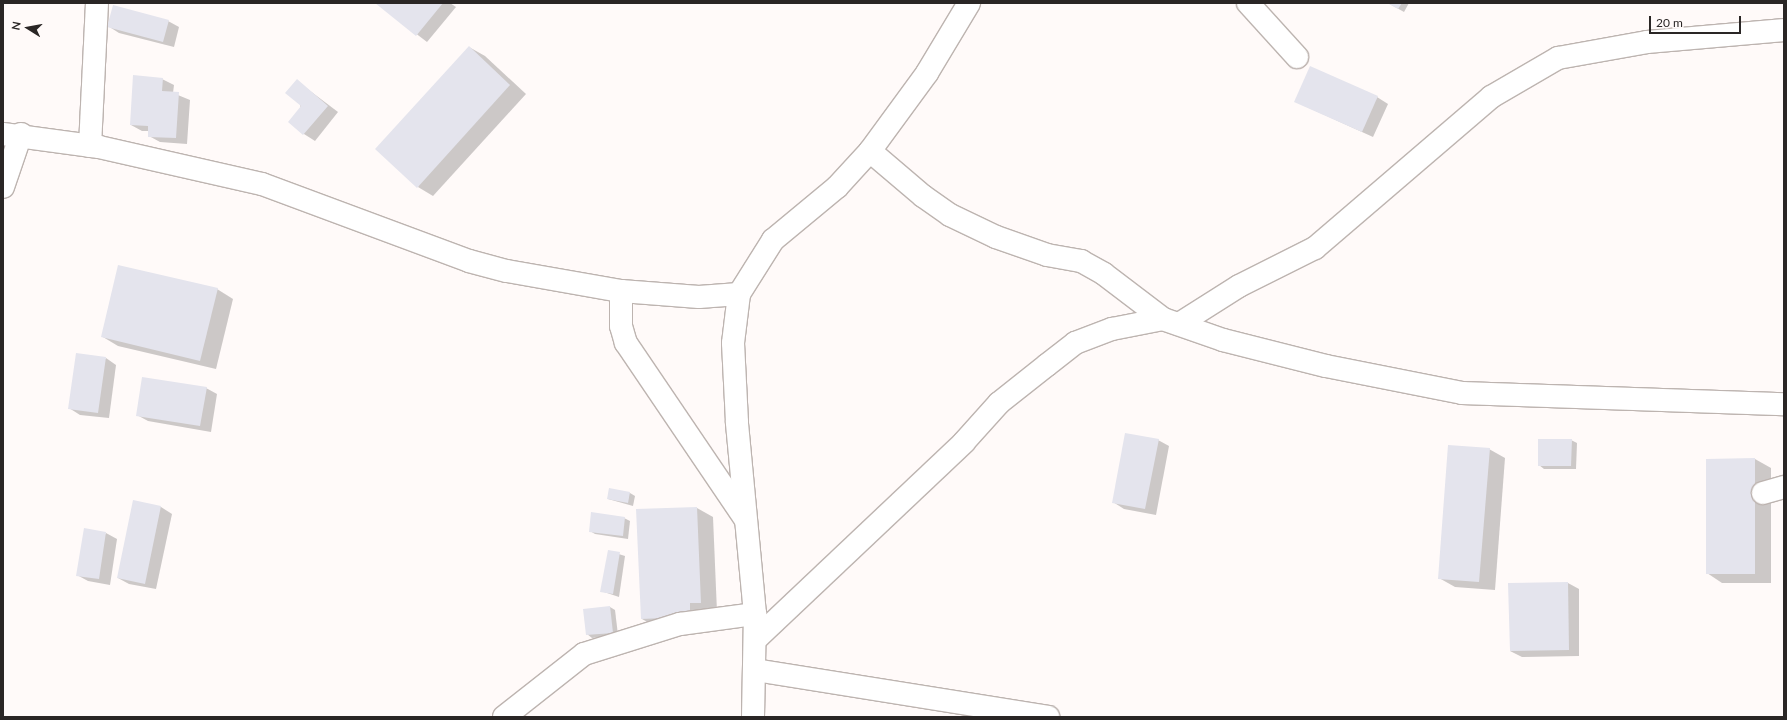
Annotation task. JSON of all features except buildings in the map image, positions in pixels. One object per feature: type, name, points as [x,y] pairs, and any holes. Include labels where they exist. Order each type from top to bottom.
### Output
[{"type":"street","points":[[90,146],[97,3]]},
{"type":"street","points":[[753,717],[756,639],[755,614],[745,520],[733,344],[739,294],[773,240],[836,187],[870,151],[927,73],[969,3]]},
{"type":"street","points":[[1248,3],[1297,57]]},
{"type":"street","points":[[756,639],[964,442],[999,403],[1046,365],[1083,340],[1112,329],[1171,321],[1315,248],[1491,96],[1558,58],[1647,42],[1784,30]]},
{"type":"street","points":[[3,187],[12,134],[90,146],[262,184],[470,261],[507,271],[621,291],[699,297],[739,294]]},
{"type":"street","points":[[870,151],[923,196],[950,215],[1004,240],[1047,255],[1081,261],[1104,274],[1171,321],[1223,340],[1326,366],[1462,392],[1784,404]]},
{"type":"street","points":[[621,291],[621,326],[626,343],[745,520]]},
{"type":"street","points":[[1763,493],[1784,487]]},
{"type":"street","points":[[504,717],[584,654],[680,624],[755,614]]},
{"type":"street","points":[[755,670],[1048,717]]}]
